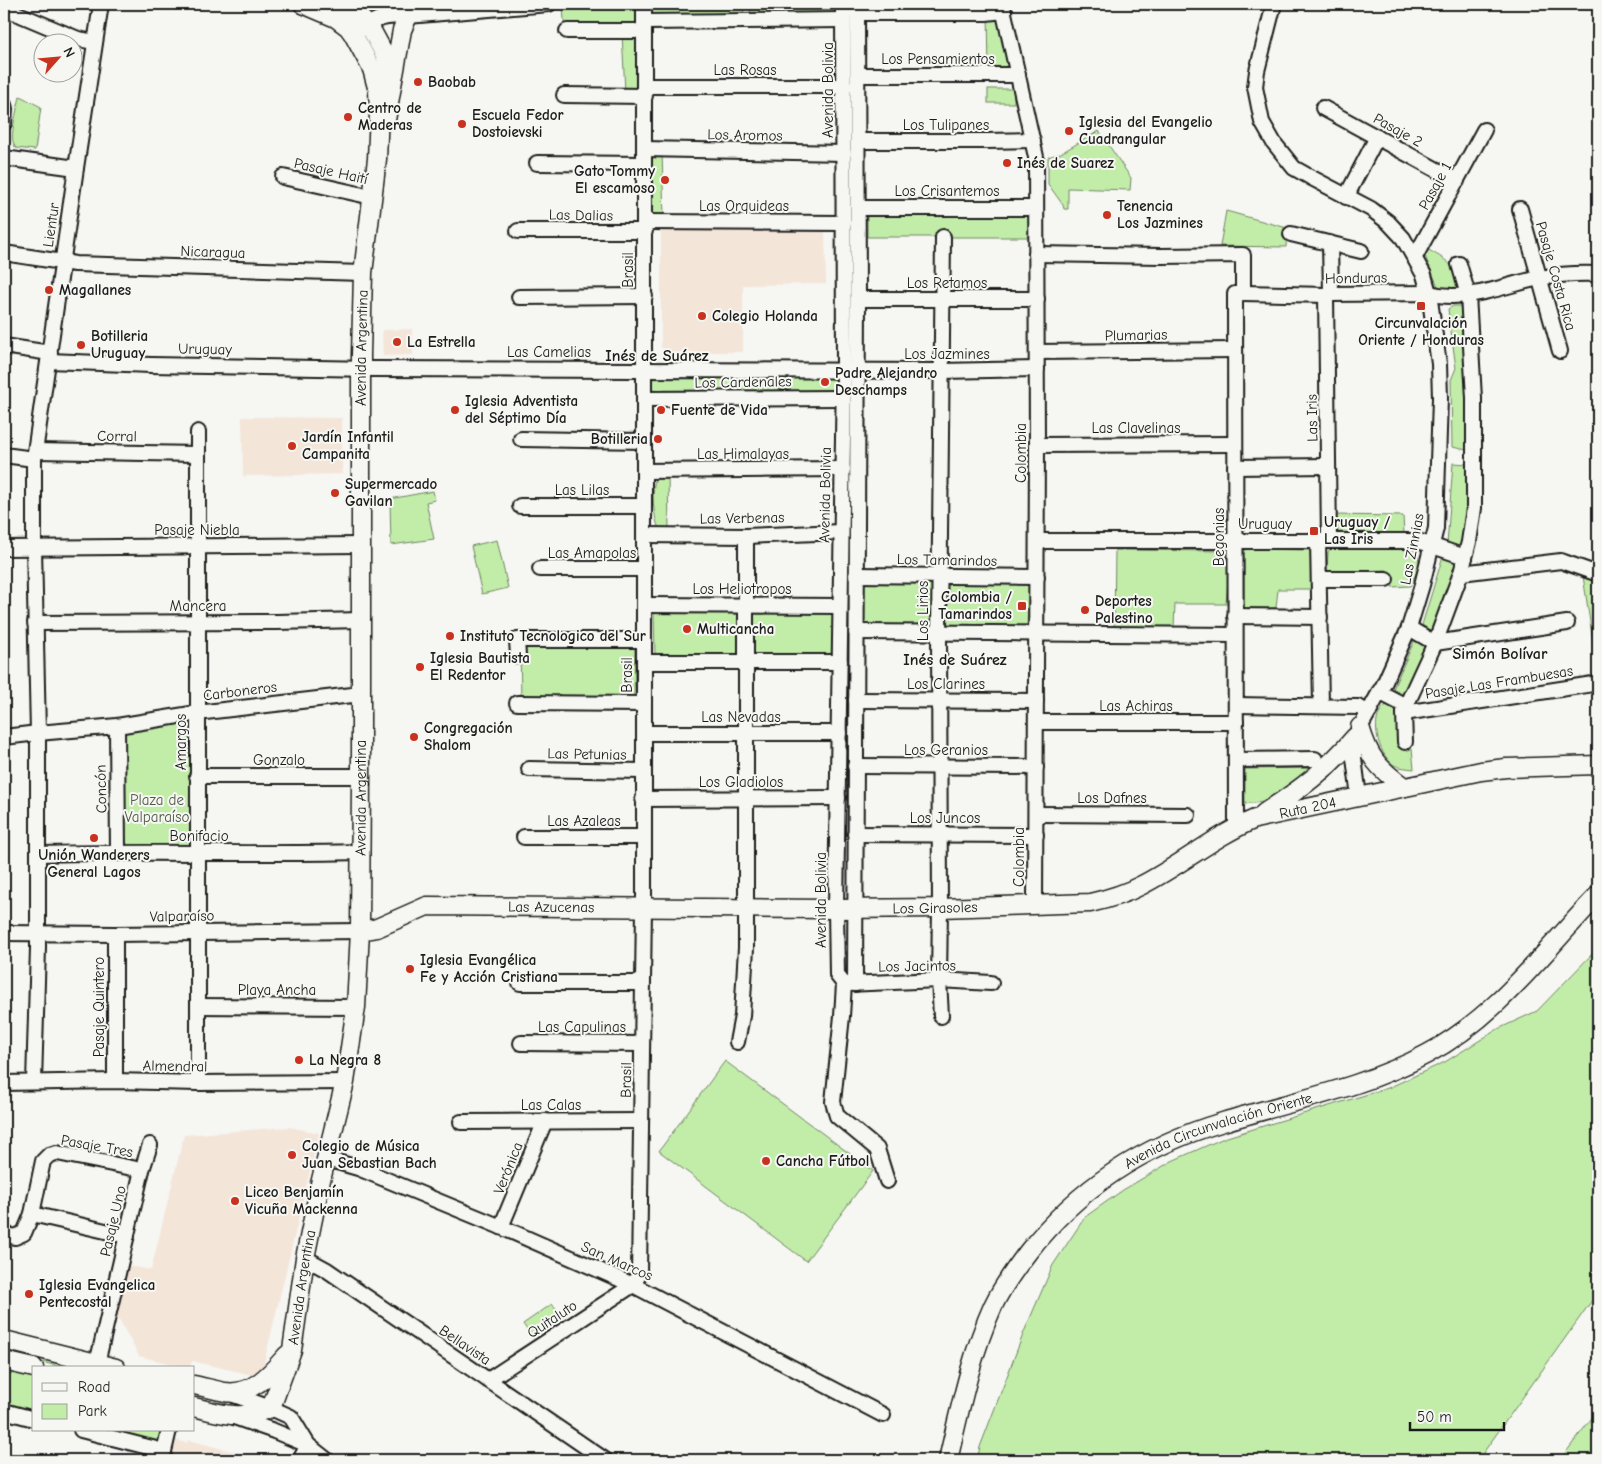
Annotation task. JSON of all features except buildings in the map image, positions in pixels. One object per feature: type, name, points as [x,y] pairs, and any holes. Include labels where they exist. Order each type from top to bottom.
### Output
[{"type":"main road","name":"Avenida Argentina","points":[[303,4],[336,18],[348,27],[360,29],[383,51],[389,63],[393,80],[385,131],[377,160]]},
{"type":"main road","name":"Avenida Argentina","points":[[226,1392],[238,1391],[260,1383],[292,1350],[304,1258],[345,1082],[356,1007],[360,931],[361,776],[360,368],[363,272],[377,160],[379,113],[376,80],[355,14],[336,4]]},
{"type":"main road","points":[[393,80],[402,30],[408,16]]},
{"type":"main road","points":[[1361,725],[1370,754],[1382,771],[1404,787]]},
{"type":"main road","points":[[1255,819],[1310,782],[1342,752],[1361,725]]},
{"type":"main road","name":"Ruta 204","points":[[1035,905],[1090,904],[1128,892],[1155,878],[1236,827],[1255,819],[1481,770],[1598,765]]},
{"type":"main road","name":"Avenida Circunvalación Oriente","points":[[948,1460],[980,1342],[994,1305],[1021,1262],[1048,1229],[1072,1204],[1112,1173],[1170,1140],[1214,1124],[1324,1094],[1386,1073],[1428,1054],[1468,1028],[1497,1004],[1598,896]]},
{"type":"main road","name":"Los Girasoles","points":[[836,909],[1035,905]]},
{"type":"main road","name":"Las Azucenas","points":[[360,931],[377,928],[427,906],[836,909]]},
{"type":"main road","points":[[4,1340],[96,1366]]},
{"type":"main road","points":[[195,1407],[229,1416],[252,1415],[272,1408],[292,1350]]},
{"type":"main road","points":[[4,1360],[32,1367]]},
{"type":"main road","points":[[195,1385],[226,1392]]},
{"type":"street","name":"Lientur","points":[[34,1082],[38,933],[38,733],[34,547],[35,455],[101,4]]},
{"type":"street","points":[[360,29],[388,16],[549,4]]},
{"type":"street","name":"Brasil","points":[[633,1285],[640,1275],[644,908],[645,91],[640,26],[644,4]]},
{"type":"street","name":"Avenida Bolivia","points":[[843,4],[845,86],[844,223],[856,575],[854,908],[849,984]]},
{"type":"street","name":"Las Zinnias","points":[[1274,4],[1257,71],[1255,87],[1262,122],[1274,143],[1294,168],[1371,209],[1388,222],[1403,238],[1424,276],[1429,293],[1439,364],[1440,398],[1436,528],[1409,628],[1361,725],[1354,758],[1359,797]]},
{"type":"street","points":[[4,8],[78,39],[95,42]]},
{"type":"street","points":[[857,8],[986,13],[1003,8]]},
{"type":"street","name":"Avenida Bolivia","points":[[849,984],[837,975],[836,909],[843,470],[842,398],[850,370],[858,299],[859,75],[857,8]]},
{"type":"street","name":"Colombia","points":[[1003,8],[1036,157],[1037,634],[1035,905]]},
{"type":"street","points":[[567,31],[640,26],[843,20]]},
{"type":"street","name":"Los Pensamientos","points":[[859,75],[1018,75]]},
{"type":"street","name":"Las Rosas","points":[[564,95],[845,86]]},
{"type":"street","points":[[4,105],[4,123]]},
{"type":"street","name":"Pasaje 2","points":[[1323,108],[1457,181]]},
{"type":"street","name":"Pasaje 1","points":[[1415,257],[1484,130]]},
{"type":"street","points":[[1346,197],[1377,137]]},
{"type":"street","name":"Los Tulipanes","points":[[859,141],[1033,140]]},
{"type":"street","name":"Los Aromos","points":[[644,149],[844,153]]},
{"type":"street","points":[[4,158],[76,168]]},
{"type":"street","points":[[537,163],[644,164]]},
{"type":"street","name":"Pasaje Haití","points":[[283,177],[372,197]]},
{"type":"street","name":"Los Crisantemos","points":[[858,208],[1036,208]]},
{"type":"street","name":"Pasaje Costa Rica","points":[[1520,209],[1560,352]]},
{"type":"street","name":"Las Orquideas","points":[[645,227],[844,223]]},
{"type":"street","name":"Las Dalias","points":[[518,231],[645,227]]},
{"type":"street","points":[[1291,234],[1361,251]]},
{"type":"street","name":"Los Lirios","points":[[941,1016],[939,980],[939,576],[943,237]]},
{"type":"street","name":"Las Iris","points":[[1321,706],[1319,579],[1324,540],[1328,466],[1330,243]]},
{"type":"street","name":"Nicaragua","points":[[4,253],[62,262],[363,272]]},
{"type":"street","name":"Begonias","points":[[1036,254],[1161,256],[1243,254],[1244,293],[1235,294],[1236,827]]},
{"type":"street","points":[[1405,742],[1405,710],[1435,643],[1461,573],[1466,557],[1474,508],[1474,398],[1468,295],[1459,264]]},
{"type":"street","name":"Honduras","points":[[1244,293],[1429,293],[1440,296],[1468,295],[1540,278],[1572,273],[1598,274]]},
{"type":"street","points":[[519,297],[645,296]]},
{"type":"street","name":"Los Retamos","points":[[858,299],[1036,298]]},
{"type":"street","name":"Uruguay","points":[[4,346],[49,357],[151,365],[360,368]]},
{"type":"street","name":"Plumarias","points":[[1037,352],[1235,350]]},
{"type":"street","name":"Las Camelias","points":[[360,368],[850,370]]},
{"type":"street","name":"Los Jazmines","points":[[850,370],[942,372],[1037,369]]},
{"type":"street","name":"Los Cardenales","points":[[644,399],[842,398]]},
{"type":"street","name":"Amargos","points":[[198,432],[198,1083]]},
{"type":"street","points":[[521,439],[644,441]]},
{"type":"street","name":"Las Clavelinas","points":[[1037,445],[1235,444]]},
{"type":"street","name":"Corral","points":[[4,455],[197,454]]},
{"type":"street","points":[[1235,467],[1328,466]]},
{"type":"street","name":"Las Himalayas","points":[[644,471],[843,470]]},
{"type":"street","name":"Las Lilas","points":[[520,506],[644,506]]},
{"type":"street","name":"Las Verbenas","points":[[644,535],[746,536],[841,532]]},
{"type":"street","points":[[737,1042],[742,1016],[747,909],[746,536]]},
{"type":"street","name":"Uruguay","points":[[1037,541],[1418,541],[1466,557]]},
{"type":"street","name":"Pasaje Niebla","points":[[4,548],[360,545]]},
{"type":"street","points":[[1461,573],[1561,561],[1598,574]]},
{"type":"street","name":"Las Amapolas","points":[[540,569],[644,569]]},
{"type":"street","name":"Los Tamarindos","points":[[856,575],[1037,577]]},
{"type":"street","points":[[1319,579],[1386,579]]},
{"type":"street","name":"Los Heliotropos","points":[[644,606],[840,606]]},
{"type":"street","points":[[1235,616],[1320,617]]},
{"type":"street","name":"Mancera","points":[[35,622],[361,620]]},
{"type":"street","points":[[1409,628],[1435,643],[1567,623]]},
{"type":"street","points":[[856,632],[1236,635]]},
{"type":"street","points":[[518,656],[517,640],[644,640]]},
{"type":"street","points":[[644,662],[840,662]]},
{"type":"street","name":"Pasaje Las Frambuesas","points":[[1405,710],[1598,682]]},
{"type":"street","points":[[1379,692],[1405,710]]},
{"type":"street","name":"Carboneros","points":[[4,737],[116,726],[197,713],[361,694]]},
{"type":"street","name":"Los Clarines","points":[[856,700],[1036,701]]},
{"type":"street","points":[[517,703],[644,704]]},
{"type":"street","points":[[1236,705],[1358,707],[1361,725]]},
{"type":"street","name":"Las Achiras","points":[[1036,722],[1236,722]]},
{"type":"street","name":"Concón","points":[[116,726],[118,852]]},
{"type":"street","name":"Las Nevadas","points":[[644,733],[839,733]]},
{"type":"street","points":[[1236,760],[1315,759]]},
{"type":"street","name":"Los Geranios","points":[[855,766],[1036,767]]},
{"type":"street","name":"Las Petunias","points":[[529,770],[644,771]]},
{"type":"street","name":"Gonzalo","points":[[197,776],[361,776]]},
{"type":"street","name":"Los Gladiolos","points":[[644,799],[838,798]]},
{"type":"street","name":"Los Dafnes","points":[[1036,814],[1188,815]]},
{"type":"street","name":"Los Juncos","points":[[855,834],[1036,835]]},
{"type":"street","name":"Las Azaleas","points":[[524,837],[643,837]]},
{"type":"street","name":"Bonifacio","points":[[38,854],[118,852],[360,852]]},
{"type":"street","name":"Valparaíso","points":[[4,933],[116,934],[360,931]]},
{"type":"street","name":"Pasaje Quintero","points":[[115,1081],[116,934]]},
{"type":"street","name":"Los Jacintos","points":[[849,984],[939,980],[991,983]]},
{"type":"street","points":[[520,983],[642,983]]},
{"type":"street","points":[[849,984],[842,1016],[833,1102],[837,1116],[877,1149],[887,1181]]},
{"type":"street","name":"Playa Ancha","points":[[198,1006],[356,1007]]},
{"type":"street","name":"Las Capulinas","points":[[521,1043],[642,1044]]},
{"type":"street","name":"Almendral","points":[[4,1083],[115,1081],[198,1083],[345,1082]]},
{"type":"street","name":"Verónica","points":[[501,1227],[544,1121]]},
{"type":"street","name":"Las Calas","points":[[461,1122],[641,1121]]},
{"type":"street","name":"Pasaje Uno","points":[[96,1366],[142,1170],[150,1145]]},
{"type":"street","name":"Pasaje Tres","points":[[9,1235],[20,1236],[24,1233],[32,1214],[43,1161],[49,1155],[57,1154],[142,1170]]},
{"type":"street","name":"San Marcos","points":[[327,1159],[358,1168],[501,1227],[633,1285],[883,1415]]},
{"type":"street","points":[[32,1214],[127,1236]]},
{"type":"street","name":"Bellavista","points":[[304,1258],[327,1270],[606,1460]]},
{"type":"street","name":"Quitaluto","points":[[488,1380],[633,1285]]},
{"type":"street","points":[[226,1392],[272,1408],[291,1417],[308,1445]]},
{"type":"street","points":[[4,1411],[32,1418]]},
{"type":"street","points":[[229,1416],[308,1445],[327,1460]]},
{"type":"street","points":[[88,1432],[163,1455],[169,1432]]},
{"type":"street","points":[[300,1460],[308,1445]]},
{"type":"shaded area","name":"Colegio Holanda","points":[[661,227],[825,228],[826,284],[743,285],[743,352],[667,352],[661,347]]},
{"type":"shaded area","name":"La Estrella","points":[[412,329],[413,355],[383,356],[382,330]]},
{"type":"shaded area","name":"Jardín Infantil Campanita","points":[[242,417],[342,418],[342,474],[243,476]]},
{"type":"shaded area","name":"Liceo Benjamín Vicuña Mackenna","points":[[289,1127],[319,1133],[263,1367],[252,1375],[192,1361],[191,1366],[179,1366],[139,1356],[116,1314],[128,1266],[151,1270],[184,1135]]},
{"type":"shaded area","points":[[175,1440],[187,1443],[188,1440],[265,1460],[171,1460]]},
{"type":"green space","points":[[632,4],[637,13],[638,92],[625,92],[622,33],[565,33],[563,7]]},
{"type":"green space","points":[[652,4],[743,4],[744,20],[651,20]]},
{"type":"green space","points":[[750,4],[836,4],[837,18],[751,19]]},
{"type":"green space","points":[[872,4],[998,4],[1013,72],[989,72],[988,11],[873,9]]},
{"type":"green space","points":[[988,89],[1014,89],[1014,103],[988,103]]},
{"type":"green space","points":[[20,96],[41,107],[35,150],[16,148],[14,144],[13,131]]},
{"type":"green space","points":[[1099,131],[1131,178],[1130,190],[1068,188],[1068,209],[1064,209],[1048,184],[1048,157],[1061,153]]},
{"type":"green space","points":[[650,151],[662,152],[664,218],[651,217]]},
{"type":"green space","points":[[867,211],[1029,213],[1029,237],[867,237]]},
{"type":"green space","points":[[1226,211],[1287,228],[1286,247],[1220,246]]},
{"type":"green space","points":[[1427,249],[1444,259],[1452,267],[1460,285],[1457,289],[1440,291],[1424,254]]},
{"type":"green space","points":[[1453,306],[1462,306],[1470,443],[1467,450],[1452,447],[1451,380],[1456,368],[1448,309]]},
{"type":"green space","points":[[833,374],[836,380],[835,393],[651,395],[653,376]]},
{"type":"green space","points":[[1453,463],[1468,464],[1469,496],[1461,549],[1447,545]]},
{"type":"green space","points":[[656,476],[668,476],[669,530],[659,529],[655,517],[653,496]]},
{"type":"green space","points":[[433,491],[435,500],[426,502],[434,539],[391,545],[390,499]]},
{"type":"green space","points":[[1332,515],[1403,516],[1404,534],[1333,532]]},
{"type":"green space","points":[[497,540],[508,588],[482,594],[471,546]]},
{"type":"green space","points":[[1412,547],[1416,552],[1419,562],[1410,586],[1392,587],[1392,578],[1387,570],[1327,572],[1328,552],[1331,548]]},
{"type":"green space","points":[[1247,549],[1311,550],[1314,553],[1312,589],[1278,589],[1276,608],[1244,608],[1244,552]]},
{"type":"green space","points":[[1115,550],[1225,551],[1230,557],[1226,604],[1175,604],[1174,627],[1114,627]]},
{"type":"green space","points":[[1443,556],[1458,560],[1451,585],[1433,632],[1422,625]]},
{"type":"green space","points":[[1583,576],[1598,582],[1598,675]]},
{"type":"green space","points":[[860,579],[1029,582],[1027,627],[859,629]]},
{"type":"green space","points":[[654,610],[837,611],[837,659],[655,657]]},
{"type":"green space","points":[[1415,639],[1428,647],[1404,698],[1392,691]]},
{"type":"green space","points":[[520,645],[635,645],[634,698],[521,700]]},
{"type":"green space","points":[[1388,704],[1397,710],[1400,744],[1404,748],[1412,749],[1414,769],[1394,765],[1383,753],[1376,725],[1382,709]]},
{"type":"green space","name":"Plaza de Valparaíso","points":[[187,719],[190,727],[190,847],[129,847],[123,838],[124,728]]},
{"type":"green space","points":[[1310,768],[1314,772],[1282,793],[1265,800],[1245,804],[1245,769]]},
{"type":"green space","points":[[1598,948],[1598,1292],[1478,1460],[977,1460],[980,1447],[1024,1332],[1053,1265],[1085,1217],[1123,1190],[1172,1161],[1224,1138],[1388,1088],[1445,1062],[1498,1029],[1537,1011]]},
{"type":"green space","name":"Cancha Fútbol","points":[[725,1061],[873,1171],[806,1261],[659,1151]]},
{"type":"green space","points":[[552,1304],[562,1318],[533,1338],[523,1324]]},
{"type":"green space","points":[[4,1348],[76,1366],[58,1366],[4,1353]]},
{"type":"green space","points":[[4,1367],[32,1374],[32,1415],[4,1408]]},
{"type":"green space","points":[[1598,1410],[1598,1460],[1560,1460]]},
{"type":"green space","points":[[107,1432],[160,1432],[157,1444]]},
{"type":"place","name":"Baobab","points":[[418,82]]},
{"type":"place","name":"Centro de Maderas","points":[[348,117]]},
{"type":"place","name":"Escuela Fedor Dostoievski","points":[[462,124]]},
{"type":"place","name":"Iglesia del Evangelio Cuadrangular","points":[[1069,131]]},
{"type":"place","name":"Inés de Suarez","points":[[1007,163]]},
{"type":"place","name":"Gato Tommy El escamoso","points":[[665,180]]},
{"type":"place","name":"Tenencia Los Jazmines","points":[[1107,215]]},
{"type":"place","name":"Magallanes","points":[[49,290]]},
{"type":"place","name":"Circunvalación Oriente / Honduras","points":[[1421,306]]},
{"type":"place","name":"Colegio Holanda","points":[[702,316]]},
{"type":"place","name":"La Estrella","points":[[397,342]]},
{"type":"place","name":"Botilleria Uruguay","points":[[81,345]]},
{"type":"place","name":"Padre Alejandro Deschamps","points":[[825,382]]},
{"type":"place","name":"Iglesia Adventista del Séptimo Día","points":[[455,410]]},
{"type":"place","name":"Fuente de Vida","points":[[661,410]]},
{"type":"place","name":"Botilleria","points":[[658,439]]},
{"type":"place","name":"Jardín Infantil Campanita","points":[[292,446]]},
{"type":"place","name":"Supermercado Gavilan","points":[[335,493]]},
{"type":"place","name":"Uruguay / Las Iris","points":[[1314,531]]},
{"type":"place","name":"Colombia / Tamarindos","points":[[1022,606]]},
{"type":"place","name":"Deportes Palestino","points":[[1085,610]]},
{"type":"place","name":"Multicancha","points":[[687,629]]},
{"type":"place","name":"Instituto Tecnologico del Sur","points":[[450,636]]},
{"type":"place","name":"Iglesia Bautista El Redentor","points":[[420,667]]},
{"type":"place","name":"Congregación Shalom","points":[[414,737]]},
{"type":"place","name":"Unión Wanderers General Lagos","points":[[94,838]]},
{"type":"place","name":"Iglesia Evangélica Fe y Acción Cristiana","points":[[410,969]]},
{"type":"place","name":"La Negra 8","points":[[299,1060]]},
{"type":"place","name":"Colegio de Música Juan Sebastian Bach","points":[[292,1155]]},
{"type":"place","name":"Cancha Fútbol","points":[[766,1161]]},
{"type":"place","name":"Liceo Benjamín Vicuña Mackenna","points":[[235,1201]]},
{"type":"place","name":"Iglesia Evangelica Pentecostal","points":[[29,1294]]},
{"type":"district","name":"Inés de Suárez","points":[[657,356]]},
{"type":"district","name":"Simón Bolívar","points":[[1500,654]]},
{"type":"district","name":"Inés de Suárez","points":[[955,660]]}]
